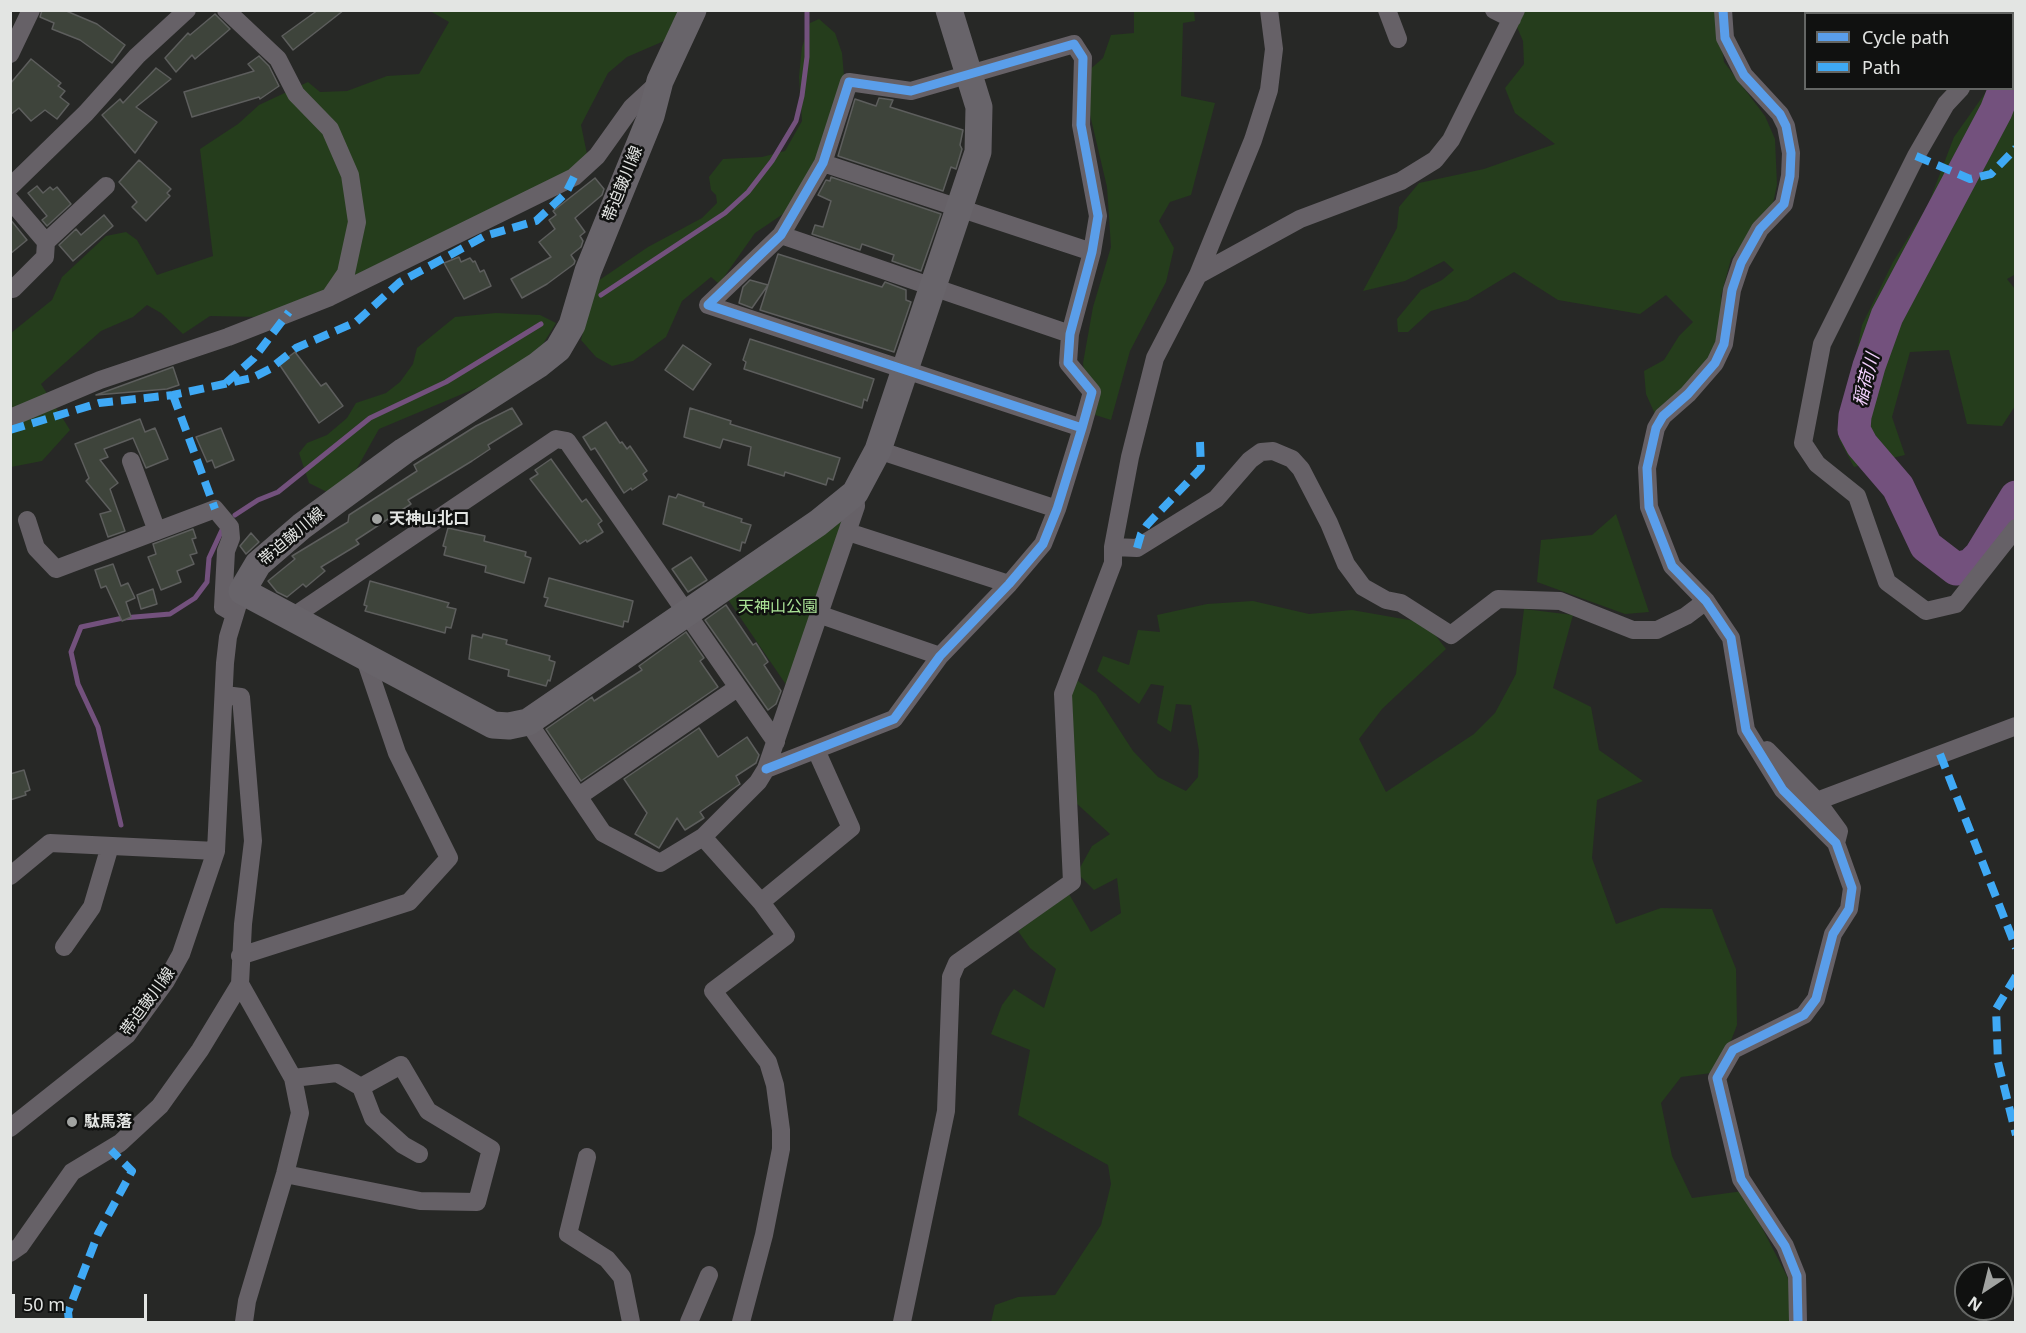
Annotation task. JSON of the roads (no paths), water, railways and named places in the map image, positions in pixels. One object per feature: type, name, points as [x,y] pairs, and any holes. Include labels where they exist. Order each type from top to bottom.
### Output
[{"type":"street","points":[[10,54],[31,10]]},
{"type":"street","points":[[10,187],[86,113],[138,56],[187,10]]},
{"type":"street","points":[[226,10],[278,59],[296,94],[330,129],[350,175],[357,222],[346,273],[330,297]]},
{"type":"street","name":"帯迫皷川線","points":[[10,1128],[127,1035],[166,981],[180,954],[216,851],[225,663],[239,602],[258,564],[302,526],[404,451],[538,365],[558,349],[572,325],[588,271],[651,116],[660,81],[693,10]]},
{"type":"street","points":[[27,520],[36,548],[56,569],[215,509],[230,527],[231,538],[226,551],[223,607],[239,602],[291,618],[493,725],[508,726],[528,722],[684,612],[818,523],[855,493],[878,450],[978,152],[979,107],[949,10]]},
{"type":"street","points":[[902,1323],[946,1111],[951,977],[957,963],[1072,882],[1063,694],[1113,562],[1113,547],[1130,457],[1155,358],[1198,275],[1253,140],[1269,90],[1274,50],[1269,10]]},
{"type":"street","points":[[1387,10],[1398,39]]},
{"type":"street","points":[[1198,275],[1300,219],[1401,180],[1436,160],[1451,140],[1514,15],[1494,10]]},
{"type":"street","points":[[1723,10],[1725,38],[1744,75],[1780,114],[1786,126],[1791,153],[1784,204],[1760,230],[1738,272],[1732,290],[1724,344],[1715,363],[1663,416],[1650,446],[1647,468],[1649,507],[1672,566],[1706,601],[1731,638],[1746,730],[1783,790],[1836,843],[1852,888],[1849,909],[1833,934],[1816,999],[1804,1015],[1733,1050],[1717,1078],[1741,1179],[1785,1246],[1797,1276],[1798,1323]]},
{"type":"street","points":[[766,769],[894,719],[940,656],[1009,584],[1043,544],[1057,509],[1082,428],[1092,392],[1068,363],[1070,334],[1092,252],[1098,216],[1082,125],[1083,58],[1074,44],[911,91],[849,82],[823,164],[781,235],[708,305],[1082,428]]},
{"type":"street","points":[[10,418],[100,380],[228,337],[330,297],[574,177],[597,156],[632,107],[660,81]]},
{"type":"street","points":[[1959,90],[1946,104],[1916,156],[1822,344],[1803,443],[1817,464],[1857,496],[1887,582],[1926,611],[1956,604],[2016,528]]},
{"type":"street","points":[[823,164],[1092,252]]},
{"type":"street","points":[[13,289],[45,257],[46,242],[106,186]]},
{"type":"street","points":[[10,200],[46,242]]},
{"type":"street","points":[[781,235],[1070,334]]},
{"type":"street","points":[[291,618],[556,439],[567,441],[776,742]]},
{"type":"street","points":[[878,450],[1057,509]]},
{"type":"street","points":[[1113,547],[1137,548],[1216,499],[1250,460],[1261,452],[1273,451],[1292,459],[1301,469],[1329,523],[1346,564],[1363,587],[1386,600],[1401,603],[1451,635],[1498,599],[1560,601],[1633,630],[1657,630],[1686,616],[1706,601]]},
{"type":"street","points":[[131,461],[157,531]]},
{"type":"street","points":[[528,722],[603,833],[660,863],[703,837],[758,782],[766,769],[848,532],[856,506],[855,493]]},
{"type":"street","points":[[848,532],[1009,584]]},
{"type":"street","points":[[821,615],[940,656]]},
{"type":"street","points":[[240,956],[409,902],[449,858],[397,753],[364,656]]},
{"type":"street","points":[[579,796],[737,688]]},
{"type":"street","points":[[225,695],[241,697],[253,841],[240,956],[240,984],[294,1078],[300,1113],[285,1174],[247,1301],[243,1323]]},
{"type":"street","points":[[1817,801],[2016,726]]},
{"type":"street","points":[[1746,730],[1817,801],[1839,831],[1836,843]]},
{"type":"street","points":[[761,902],[851,828],[816,750]]},
{"type":"street","points":[[703,837],[761,902],[786,936],[713,992],[768,1062],[775,1085],[781,1130],[782,1149],[764,1235],[741,1323]]},
{"type":"street","points":[[10,876],[50,843],[216,851]]},
{"type":"street","points":[[64,947],[92,907],[110,846]]},
{"type":"street","points":[[10,1253],[20,1246],[72,1172],[120,1143],[160,1106],[200,1050],[240,984]]},
{"type":"street","points":[[285,1174],[420,1201],[477,1202],[491,1149],[428,1111],[401,1065],[361,1087]]},
{"type":"street","points":[[294,1078],[337,1073],[361,1087],[373,1118],[403,1145],[419,1154]]},
{"type":"street","points":[[587,1156],[568,1234],[606,1259],[621,1277],[631,1323]]},
{"type":"street","points":[[689,1323],[709,1275]]},
{"type":"waterway","points":[[601,295],[725,213],[748,192],[772,161],[796,121],[802,96],[807,57],[807,10]]},
{"type":"waterway","name":"稲荷川","points":[[2014,64],[2016,60]]},
{"type":"waterway","name":"稲荷川","points":[[2004,90],[1996,111],[1887,316],[1869,366],[1855,416],[1854,430],[1862,445],[1898,487],[1926,546],[1956,569],[1971,565],[1980,556],[2016,497]]},
{"type":"waterway","points":[[235,515],[258,500],[278,492],[370,418],[446,382],[541,324]]},
{"type":"waterway","points":[[121,825],[98,727],[78,684],[71,652],[81,627],[123,618],[170,614],[195,598],[207,582],[209,558],[222,530]]},
{"type":"place","name":"天神山北口","points":[[377,519]]},
{"type":"place","name":"駄馬落","points":[[72,1122]]},
{"type":"park label","name":"天神山公園","points":[[778,607]]}]
